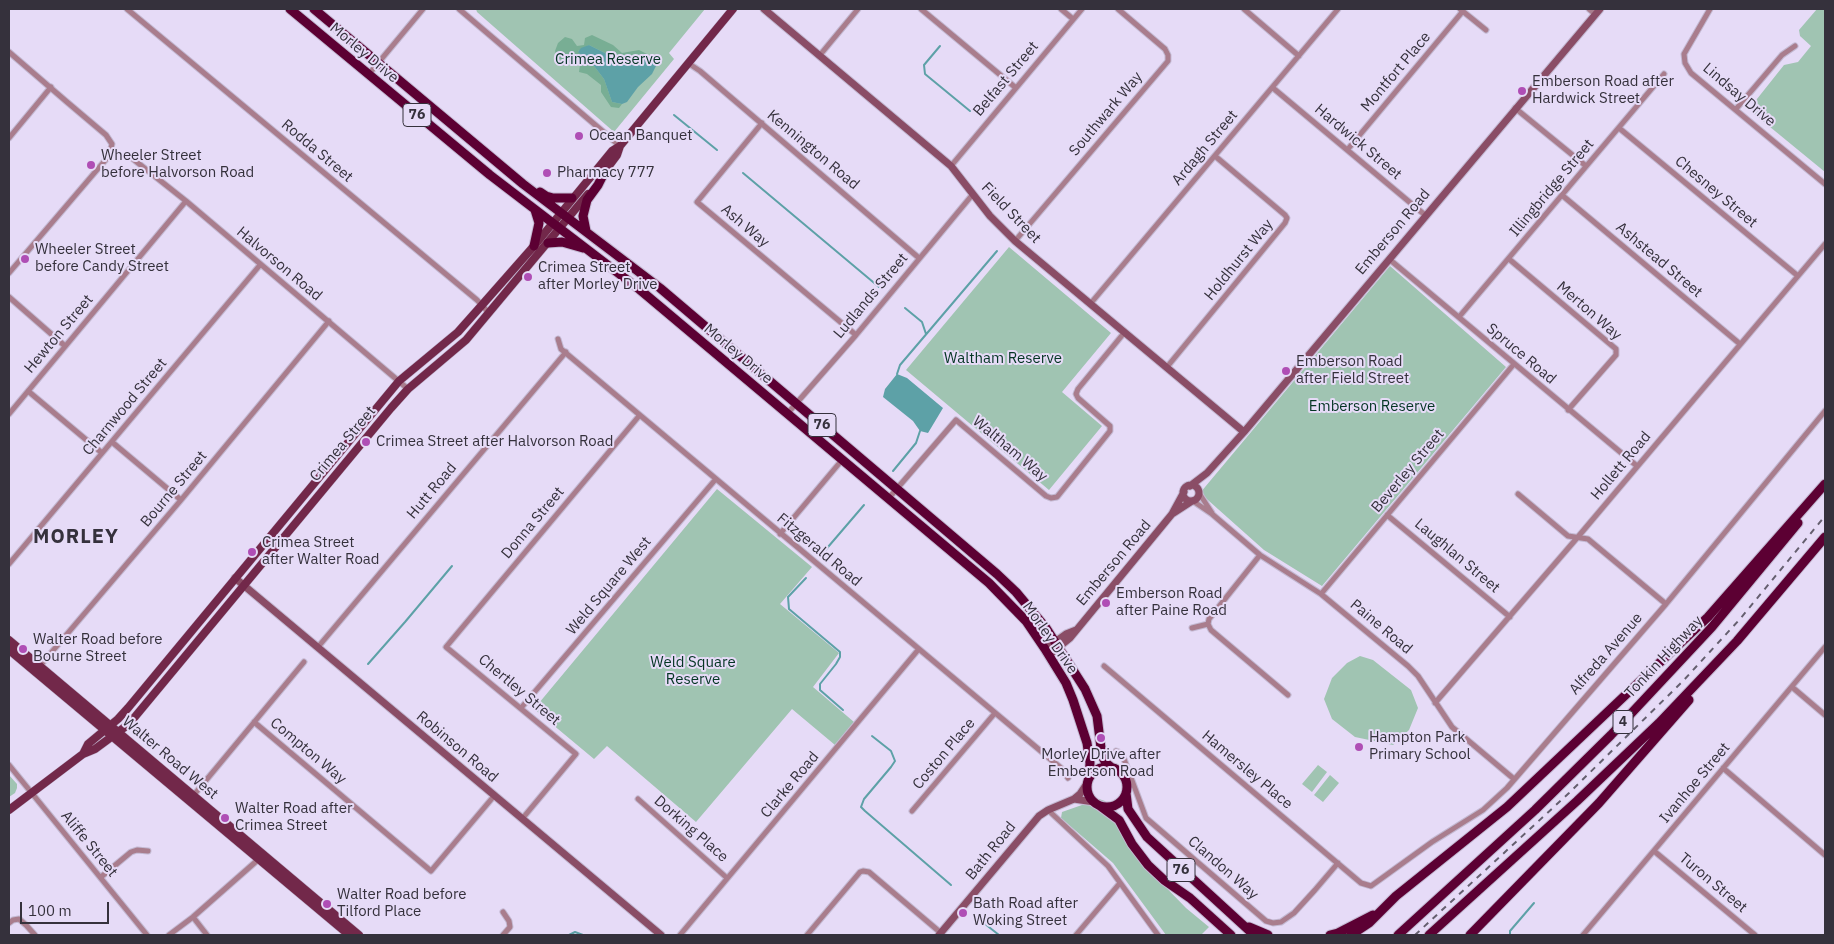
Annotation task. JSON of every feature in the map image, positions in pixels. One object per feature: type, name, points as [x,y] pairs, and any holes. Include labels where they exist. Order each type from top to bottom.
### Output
[{"type":"highway","name":"Morley Drive","points":[[290,9],[451,143],[639,290],[989,583],[1026,621],[1066,683],[1090,753],[1088,780]]},
{"type":"highway","name":"Morley Drive","points":[[314,9],[526,186],[660,288],[1016,592],[1033,611],[1057,645],[1092,701],[1097,716],[1102,756],[1112,768]]},
{"type":"highway","points":[[586,231],[583,216],[587,200],[605,171]]},
{"type":"highway","points":[[526,186],[533,187],[546,196],[558,199],[572,198]]},
{"type":"highway","points":[[534,246],[539,223],[535,210]]},
{"type":"highway","points":[[548,243],[562,242],[588,250]]},
{"type":"highway","points":[[1352,935],[1369,923],[1396,896],[1467,841],[1507,807],[1701,623],[1825,485]]},
{"type":"highway","name":"Tonkin Highway","points":[[1398,935],[1536,810],[1611,735],[1712,627],[1788,537],[1825,485]]},
{"type":"highway","name":"4","points":[[1428,935],[1625,756],[1685,696],[1737,641],[1825,537]]},
{"type":"highway","points":[[1470,935],[1599,804],[1690,700],[1737,641]]},
{"type":"highway","points":[[1112,768],[1118,770],[1126,780],[1126,793],[1119,803],[1113,806],[1097,804],[1087,791],[1088,780],[1099,769],[1112,768]]},
{"type":"highway","name":"76","points":[[1126,793],[1128,810],[1147,837],[1254,935]]},
{"type":"highway","name":"76","points":[[1097,804],[1119,820],[1132,844],[1148,865],[1164,880],[1190,898],[1231,935]]},
{"type":"highway","points":[[1330,935],[1338,933],[1382,910]]},
{"type":"highway","points":[[1232,916],[1268,935]]},
{"type":"main road","name":"Crimea Street","points":[[83,754],[88,744],[128,708],[399,381],[458,332],[534,246],[612,151],[620,146],[733,9]]},
{"type":"main road","name":"Crimea Street","points":[[9,810],[83,754],[95,749],[128,724],[391,408],[408,389],[466,340],[489,313],[605,171],[617,155],[620,146]]},
{"type":"main road","name":"Walter Road West","points":[[9,640],[38,669],[261,857],[349,935]]},
{"type":"main road","name":"Walter Road West","points":[[9,650],[38,669]]},
{"type":"main road","name":"Walter Road West","points":[[261,857],[359,935]]},
{"type":"street","name":"Rodda Street","points":[[128,9],[482,305],[489,313]]},
{"type":"street","points":[[369,74],[422,9]]},
{"type":"street","points":[[460,9],[620,146]]},
{"type":"street","name":"Field Street","points":[[764,9],[951,166],[990,216],[1015,241],[1244,432]]},
{"type":"street","points":[[820,55],[858,9]]},
{"type":"street","points":[[921,9],[1016,88]]},
{"type":"street","points":[[1061,9],[1073,19]]},
{"type":"street","name":"Belfast Street","points":[[951,166],[1082,9]]},
{"type":"street","name":"Southwark Way","points":[[1015,241],[1168,61],[1165,49],[1118,9]]},
{"type":"street","points":[[1244,9],[1298,56]]},
{"type":"street","name":"Ardagh Street","points":[[1091,303],[1338,9]]},
{"type":"street","points":[[1589,9],[1598,12]]},
{"type":"street","name":"Lindsay Drive","points":[[1710,9],[1684,54],[1685,62],[1691,72],[1825,184]]},
{"type":"street","name":"Montfort Place","points":[[1348,149],[1462,10],[1486,30]]},
{"type":"street","name":"Emberson Road","points":[[1190,486],[1208,473],[1244,432],[1515,108],[1598,12]]},
{"type":"street","points":[[1736,108],[1782,55],[1795,46]]},
{"type":"street","points":[[9,52],[106,135],[112,144],[108,157],[9,273]]},
{"type":"street","name":"Kennington Road","points":[[688,63],[762,123],[920,258]]},
{"type":"street","name":"Illingbridge Street","points":[[1459,317],[1664,74]]},
{"type":"street","points":[[9,138],[51,87]]},
{"type":"street","name":"Hardwick Street","points":[[1273,88],[1426,215]]},
{"type":"street","points":[[1515,108],[1586,166]]},
{"type":"street","name":"Ash Way","points":[[762,123],[696,202],[856,335]]},
{"type":"street","name":"Chesney Street","points":[[1619,128],[1798,276]]},
{"type":"street","name":"Holdhurst Way","points":[[1167,367],[1285,223],[1287,218],[1215,156]]},
{"type":"street","name":"Halvorson Road","points":[[133,158],[408,389]]},
{"type":"street","name":"Ludlands Street","points":[[787,414],[856,335],[973,194]]},
{"type":"street","name":"Ashstead Street","points":[[1563,196],[1740,344]]},
{"type":"street","name":"Hewton Street","points":[[9,414],[186,201]]},
{"type":"street","name":"Hollett Road","points":[[1435,703],[1825,244]]},
{"type":"street","name":"Merton Way","points":[[1509,259],[1616,349],[1616,355],[1568,410]]},
{"type":"street","name":"Spruce Road","points":[[1389,260],[1637,466]]},
{"type":"street","name":"Charnwood Street","points":[[9,564],[260,265]]},
{"type":"street","points":[[9,297],[65,346]]},
{"type":"street","name":"Bourne Street","points":[[38,669],[182,500],[329,322]]},
{"type":"street","name":"Waltham Way","points":[[888,499],[956,420],[1046,496],[1051,498],[1057,497],[1110,431],[1110,426],[1078,398],[1076,394],[1078,389],[1124,333]]},
{"type":"street","name":"Fitzgerald Road","points":[[558,339],[561,349],[1061,768],[1068,778]]},
{"type":"street","name":"Hutt Road","points":[[318,647],[566,352]]},
{"type":"street","name":"Beverley Street","points":[[1321,594],[1514,364]]},
{"type":"street","points":[[28,391],[102,453]]},
{"type":"street","name":"Alfreda Avenue","points":[[1376,883],[1432,842],[1483,810],[1514,779],[1666,604],[1825,411]]},
{"type":"street","name":"Donna Street","points":[[446,647],[639,416]]},
{"type":"street","points":[[112,442],[182,500]]},
{"type":"street","points":[[780,534],[842,460]]},
{"type":"street","name":"Emberson Road","points":[[1199,492],[1208,473]]},
{"type":"street","name":"Weld Square West","points":[[521,708],[715,480]]},
{"type":"street","points":[[1190,486],[1196,487],[1199,492],[1198,497],[1192,501],[1186,499],[1184,492],[1190,486]]},
{"type":"street","name":"Emberson Road","points":[[1047,652],[1057,645],[1066,634],[1076,630],[1172,514],[1184,492]]},
{"type":"street","name":"Paine Road","points":[[1199,492],[1212,514]]},
{"type":"street","points":[[1518,494],[1568,536],[1588,539],[1666,604]]},
{"type":"street","name":"Emberson Road","points":[[1172,514],[1192,501]]},
{"type":"street","name":"Paine Road","points":[[1192,501],[1212,514],[1260,555],[1321,594],[1408,666],[1418,676],[1452,727],[1514,779]]},
{"type":"street","name":"Laughlan Street","points":[[1388,514],[1510,617]]},
{"type":"street","points":[[1260,555],[1209,619],[1208,624],[1211,630],[1288,696]]},
{"type":"street","name":"Robinson Road","points":[[235,578],[661,935]]},
{"type":"street","points":[[1192,628],[1208,624]]},
{"type":"street","name":"Chertley Street","points":[[446,647],[576,754],[522,819]]},
{"type":"street","name":"Ivanhoe Street","points":[[1586,934],[1825,647]]},
{"type":"street","name":"Clarke Road","points":[[680,935],[918,650]]},
{"type":"street","points":[[191,798],[304,662]]},
{"type":"street","name":"Hamersley Place","points":[[1104,666],[1365,885],[1371,886],[1376,883]]},
{"type":"street","points":[[1792,687],[1825,715]]},
{"type":"street","name":"Coston Place","points":[[912,811],[995,713]]},
{"type":"street","name":"Compton Way","points":[[254,722],[430,871],[494,796]]},
{"type":"street","name":"Clandon Way","points":[[1116,751],[1121,753],[1124,759],[1146,818],[1266,921],[1273,924],[1281,922],[1294,913],[1338,863]]},
{"type":"street","name":"Aliffe Street","points":[[9,765],[147,935]]},
{"type":"street","points":[[1723,768],[1825,855]]},
{"type":"street","name":"Bath Road","points":[[940,934],[1039,816],[1074,799],[1080,794],[1088,780]]},
{"type":"street","name":"Dorking Place","points":[[638,799],[727,878]]},
{"type":"street","points":[[1074,799],[1097,804]]},
{"type":"street","points":[[1048,810],[1100,857],[1158,935]]},
{"type":"street","points":[[101,877],[131,852],[136,850],[148,851]]},
{"type":"street","name":"Turon Street","points":[[1654,850],[1755,935]]},
{"type":"street","points":[[169,935],[261,857]]},
{"type":"street","points":[[807,935],[860,872],[863,871],[868,872],[940,934]]},
{"type":"street","points":[[1076,935],[1120,883]]},
{"type":"street","points":[[503,912],[509,921],[510,927],[504,935]]},
{"type":"street","points":[[192,917],[207,935]]},
{"type":"street","points":[[9,923],[19,919],[35,935]]},
{"type":"green space","name":"Crimea Reserve","points":[[476,9],[705,9],[669,53],[674,59],[614,132],[477,12]]},
{"type":"green space","points":[[1817,9],[1825,9],[1825,172],[1753,113],[1753,104],[1784,65],[1798,62],[1811,46],[1800,36],[1799,30]]},
{"type":"green space","name":"Waltham Reserve","points":[[1009,247],[1111,333],[1062,392],[1102,426],[1049,490],[906,370]]},
{"type":"green space","name":"Emberson Reserve","points":[[1390,266],[1506,367],[1322,586],[1264,550],[1200,493]]},
{"type":"green space","name":"Weld Square Reserve","points":[[717,489],[812,567],[780,604],[839,653],[813,687],[854,722],[835,745],[792,709],[696,822],[607,746],[594,759],[534,709]]},
{"type":"green space","points":[[1360,656],[1373,660],[1411,690],[1418,708],[1409,730],[1393,745],[1355,737],[1332,719],[1324,699],[1332,678],[1347,663]]},
{"type":"green space","points":[[1318,765],[1327,772],[1312,792],[1302,784]]},
{"type":"green space","points":[[9,775],[17,784],[17,788],[15,793],[9,797]]},
{"type":"green space","points":[[1330,775],[1339,783],[1323,802],[1314,795]]},
{"type":"green space","points":[[1099,799],[1105,801],[1152,873],[1186,908],[1209,927],[1201,935],[1166,935],[1113,863],[1061,818],[1062,812]]},
{"type":"shaded area","points":[[592,35],[613,45],[622,53],[639,50],[647,54],[650,59],[611,56],[589,45],[578,51],[594,66],[604,79],[612,102],[622,104],[619,108],[611,107],[601,92],[601,85],[587,74],[579,72],[580,65],[585,62],[579,58],[573,64],[557,58],[555,51],[558,43],[565,37],[572,39],[577,46],[584,45],[585,38]]},
{"type":"shaded area","points":[[589,45],[611,56],[650,59],[656,66],[652,74],[638,87],[627,102],[622,104],[612,102],[604,79],[594,66],[578,52],[581,48]]},
{"type":"shaded area","points":[[897,374],[907,378],[943,408],[928,433],[920,431],[913,421],[883,397],[885,389]]},
{"type":"waterway","points":[[940,46],[924,65],[925,74],[970,111]]},
{"type":"waterway","points":[[674,115],[717,150]]},
{"type":"waterway","points":[[743,173],[879,287]]},
{"type":"waterway","points":[[897,374],[900,365],[997,251]]},
{"type":"waterway","points":[[905,308],[922,322],[926,334]]},
{"type":"waterway","points":[[893,471],[916,443],[920,431]]},
{"type":"waterway","points":[[822,554],[864,505]]},
{"type":"waterway","points":[[368,664],[452,566]]},
{"type":"waterway","points":[[806,578],[788,597],[789,609],[840,652],[840,657],[836,664],[820,684],[820,690],[843,710]]},
{"type":"waterway","points":[[872,736],[891,751],[895,761],[864,799],[861,807],[951,885]]},
{"type":"waterway","points":[[1510,935],[1510,931],[1534,903]]},
{"type":"waterway","points":[[980,920],[999,935]]},
{"type":"waterway","points":[[569,935],[575,932],[583,935]]},
{"type":"railway","points":[[1415,935],[1569,793],[1683,681],[1740,619],[1825,516]]},
{"type":"place","name":"Emberson Road after Hardwick Street","points":[[1522,91]]},
{"type":"place","name":"Ocean Banquet","points":[[579,136]]},
{"type":"place","name":"Wheeler Street before Halvorson Road","points":[[91,165]]},
{"type":"place","name":"Pharmacy 777","points":[[547,173]]},
{"type":"place","name":"Wheeler Street before Candy Street","points":[[25,259]]},
{"type":"place","name":"Crimea Street after Morley Drive","points":[[528,277]]},
{"type":"place","name":"Emberson Road after Field Street","points":[[1286,371]]},
{"type":"place","name":"Crimea Street after Halvorson Road","points":[[366,442]]},
{"type":"place","name":"Crimea Street after Walter Road","points":[[252,552]]},
{"type":"place","name":"Emberson Road after Paine Road","points":[[1106,603]]},
{"type":"place","name":"Walter Road before Bourne Street","points":[[23,649]]},
{"type":"place","name":"Morley Drive after Emberson Road","points":[[1101,738]]},
{"type":"place","name":"Hampton Park Primary School","points":[[1359,747]]},
{"type":"place","name":"Walter Road after Crimea Street","points":[[225,818]]},
{"type":"place","name":"Walter Road before Tilford Place","points":[[327,904]]},
{"type":"place","name":"Bath Road after Woking Street","points":[[963,913]]},
{"type":"district","name":"MORLEY","points":[[76,537]]}]
